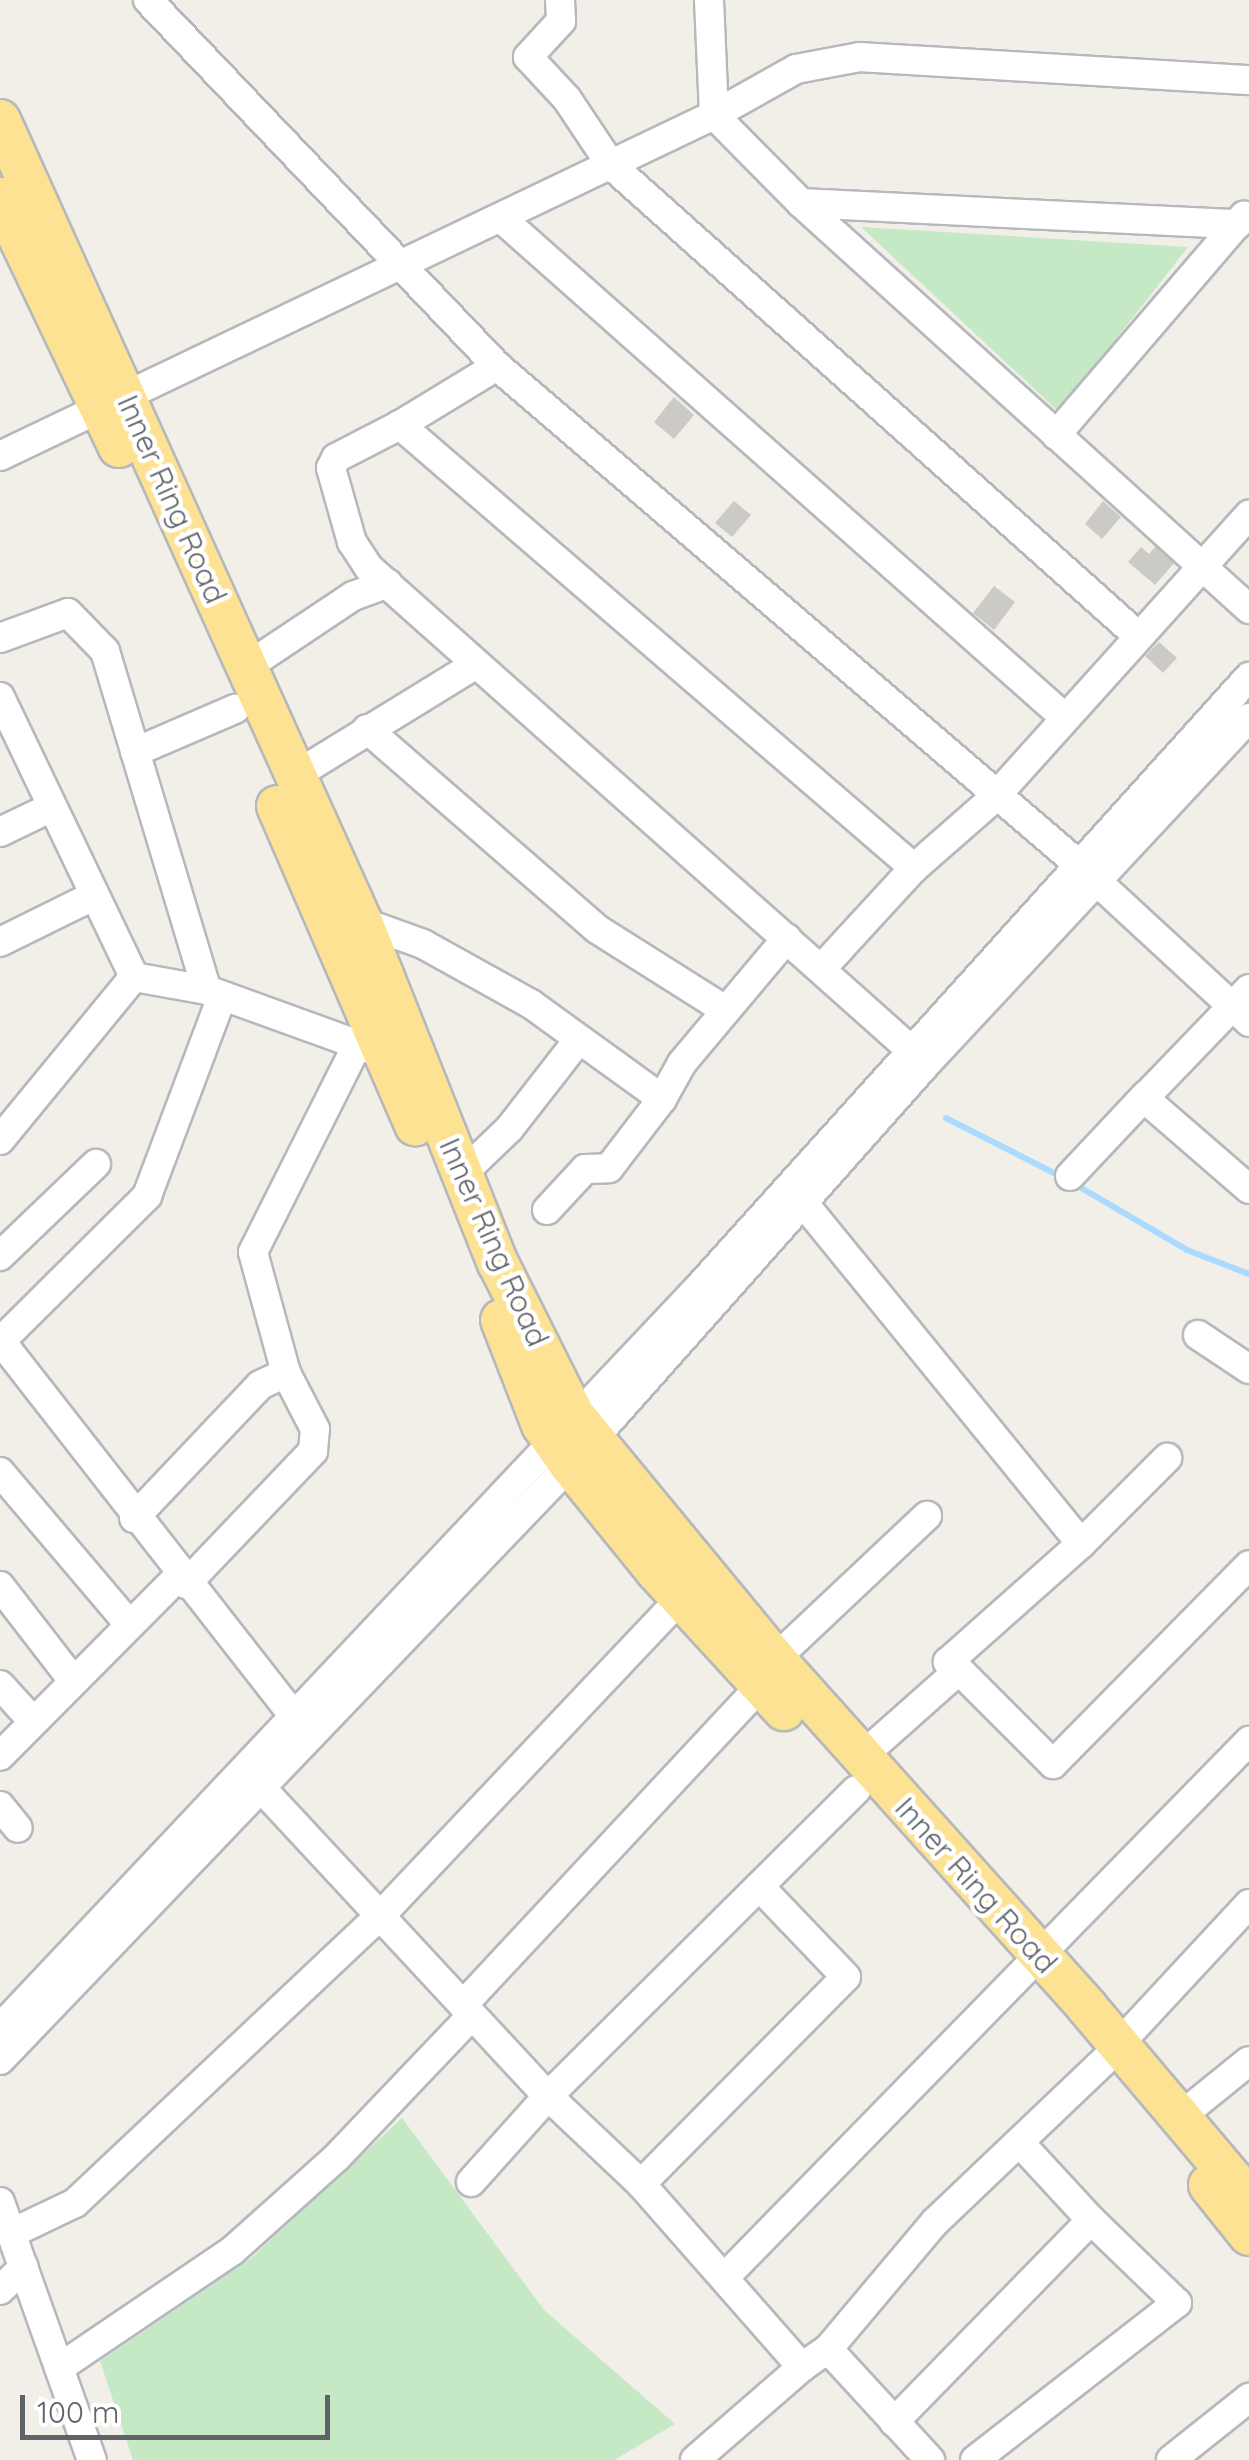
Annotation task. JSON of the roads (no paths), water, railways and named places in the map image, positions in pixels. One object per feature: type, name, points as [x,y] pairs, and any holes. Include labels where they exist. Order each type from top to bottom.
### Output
[{"type":"highway","name":"Inner Ring Road","points":[[0,120],[116,405],[214,718],[368,1049],[573,1438],[680,1598],[768,1672]]},
{"type":"highway","name":"Inner Ring Road","points":[[0,198],[116,405],[245,668],[291,778],[362,922],[573,1438],[768,1672],[1112,2052],[1249,2235]]},
{"type":"highway","name":"Inner Ring Road","points":[[1112,2052],[1181,2116],[1249,2199]]},
{"type":"street","points":[[148,0],[395,267],[497,366],[1243,1006],[1146,1095],[1070,1176]]},
{"type":"street","points":[[560,0],[561,21],[528,57],[567,99],[611,165],[1138,635]]},
{"type":"street","points":[[709,0],[714,115],[802,203],[1249,608]]},
{"type":"street","points":[[0,456],[116,405],[714,115],[796,69],[860,56],[1249,80]]},
{"type":"street","points":[[802,203],[1243,217]]},
{"type":"street","points":[[1056,435],[1243,217]]},
{"type":"street","points":[[501,218],[1064,718]]},
{"type":"street","points":[[497,366],[400,425],[336,458],[330,468],[352,542],[388,583],[475,665],[918,1056]]},
{"type":"street","points":[[400,425],[914,868]]},
{"type":"street","points":[[822,968],[914,868],[995,797],[1249,515]]},
{"type":"street","points":[[245,668],[353,596],[388,583]]},
{"type":"street","points":[[0,638],[68,613],[104,652],[215,993],[147,1196],[0,1341],[182,1580],[303,1728]]},
{"type":"street","points":[[291,778],[475,665]]},
{"type":"street","points":[[573,1438],[790,1182],[918,1056],[1087,872],[1249,677]]},
{"type":"street","points":[[0,697],[11,750],[50,808],[134,977]]},
{"type":"street","points":[[135,752],[214,718]]},
{"type":"street","points":[[1087,872],[1249,718]]},
{"type":"street","points":[[368,729],[597,929],[725,1010]]},
{"type":"street","points":[[0,832],[50,808]]},
{"type":"street","points":[[0,942],[93,896]]},
{"type":"street","points":[[362,922],[423,944],[579,1039],[662,1100]]},
{"type":"street","points":[[547,1210],[585,1169],[609,1168],[725,1010],[787,938]]},
{"type":"street","points":[[0,1756],[72,1678],[182,1580],[313,1451],[315,1429],[286,1374],[254,1252],[368,1049],[215,993],[134,977]]},
{"type":"street","points":[[0,1140],[134,977]]},
{"type":"street","points":[[462,1174],[509,1129],[579,1039]]},
{"type":"street","points":[[0,2028],[303,1728],[573,1438],[804,1208],[918,1056]]},
{"type":"street","points":[[1146,1095],[1249,1189]]},
{"type":"street","points":[[0,1256],[96,1164]]},
{"type":"street","points":[[790,1182],[804,1208],[1081,1544]]},
{"type":"street","points":[[1198,1336],[1249,1369]]},
{"type":"street","points":[[134,1518],[260,1386],[286,1374]]},
{"type":"street","points":[[1167,1458],[1081,1544],[948,1662],[1053,1764],[1249,1565]]},
{"type":"street","points":[[0,1472],[130,1624]]},
{"type":"street","points":[[59,2368],[232,2251],[336,2158],[768,1672],[927,1516]]},
{"type":"street","points":[[0,1586],[72,1678]]},
{"type":"street","points":[[12,2233],[75,2204],[384,1913],[680,1598]]},
{"type":"street","points":[[472,2182],[548,2096],[760,1888],[858,1774],[958,1670]]},
{"type":"street","points":[[0,1686],[31,1720]]},
{"type":"street","points":[[725,2277],[883,2122],[1031,1961],[1249,1741]]},
{"type":"street","points":[[252,1779],[384,1913],[548,2096],[641,2184],[802,2366]]},
{"type":"street","points":[[0,2060],[252,1779]]},
{"type":"street","points":[[0,1806],[18,1828]]},
{"type":"street","points":[[641,2184],[846,1977],[760,1888]]},
{"type":"street","points":[[695,2460],[802,2366],[828,2349],[934,2222],[1112,2052],[1249,1904]]},
{"type":"street","points":[[1181,2116],[1249,2061]]},
{"type":"street","points":[[975,2460],[1177,2303],[1091,2220],[1019,2142]]},
{"type":"street","points":[[0,2202],[92,2460]]},
{"type":"street","points":[[894,2422],[1091,2220]]},
{"type":"street","points":[[0,2290],[24,2267]]},
{"type":"street","points":[[828,2349],[930,2460]]},
{"type":"street","points":[[1171,2460],[1249,2398]]},
{"type":"waterway","points":[[946,1118],[1062,1177]]},
{"type":"waterway","points":[[1073,1183],[1187,1250],[1249,1274]]}]
